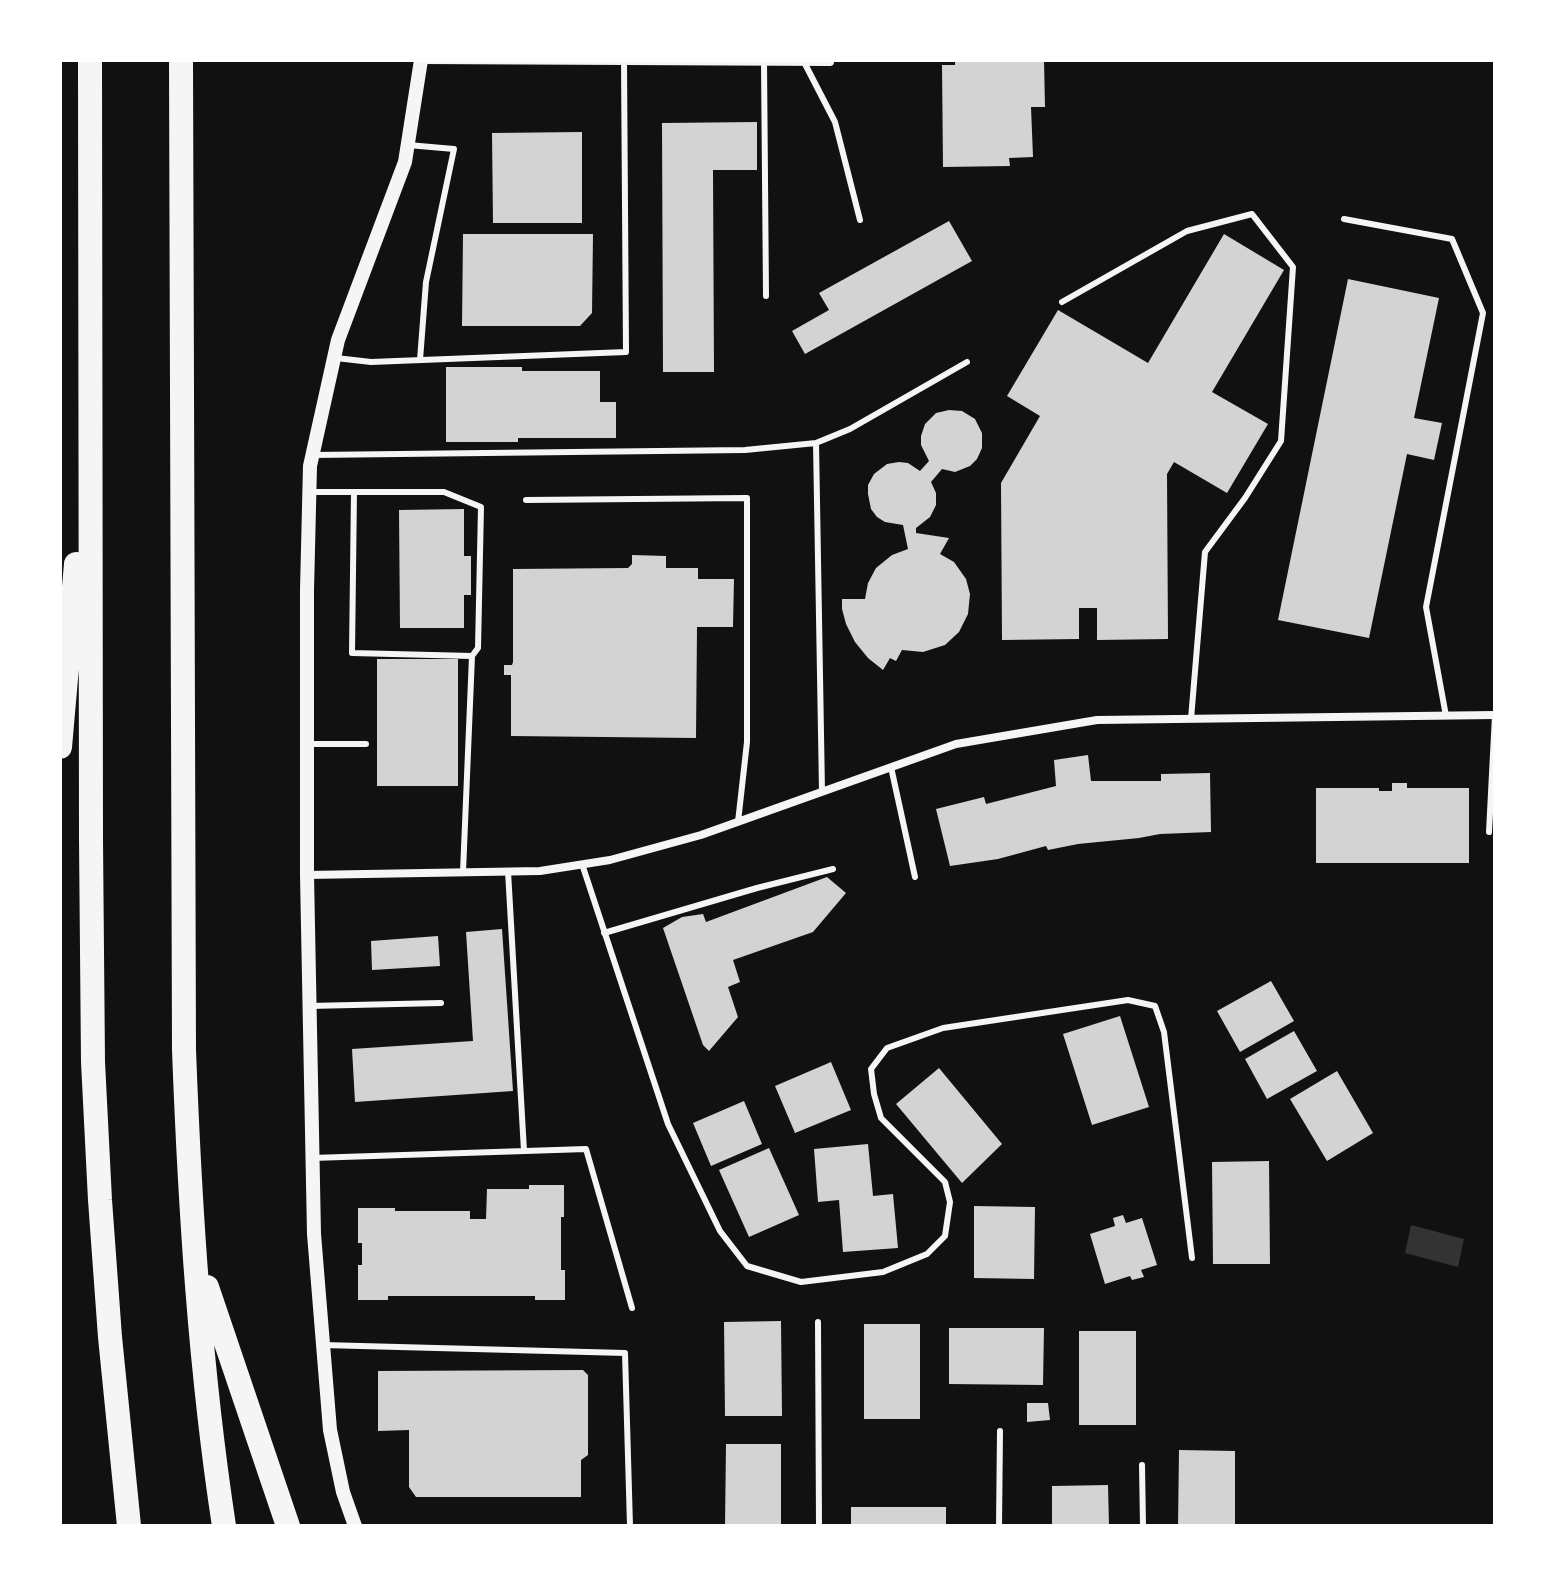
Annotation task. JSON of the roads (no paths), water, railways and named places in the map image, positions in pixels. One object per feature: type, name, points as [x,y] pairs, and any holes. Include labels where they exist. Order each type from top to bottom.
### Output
[{"type":"highway","points":[[90,60],[93,1062],[107,1309],[129,1526]]},
{"type":"highway","points":[[181,60],[182,930],[186,1104],[208,1400],[224,1526]]},
{"type":"highway","points":[[60,747],[90,410]]},
{"type":"highway","points":[[195,1251],[288,1526]]},
{"type":"street","points":[[355,1526],[343,1492],[330,1430],[314,1234],[307,875],[310,466],[338,340],[405,162],[421,60],[830,62]]},
{"type":"street","points":[[307,875],[540,871],[610,860],[701,835],[956,744],[1097,720],[1495,715]]},
{"type":"lane","points":[[334,358],[371,362],[626,352],[624,61]]},
{"type":"lane","points":[[764,62],[766,296]]},
{"type":"lane","points":[[804,62],[835,122],[860,220]]},
{"type":"lane","points":[[407,145],[454,149],[426,282],[420,360]]},
{"type":"lane","points":[[1062,302],[1187,231],[1252,214],[1293,267],[1281,441],[1245,498],[1205,552],[1191,719]]},
{"type":"lane","points":[[1344,219],[1452,239],[1483,313],[1426,607],[1446,716]]},
{"type":"lane","points":[[313,455],[745,450],[816,443],[850,429],[967,362]]},
{"type":"lane","points":[[816,443],[822,791]]},
{"type":"lane","points":[[309,492],[444,492],[481,507],[478,648],[472,656],[463,872]]},
{"type":"lane","points":[[354,492],[352,653],[472,656]]},
{"type":"lane","points":[[526,500],[747,498],[747,742],[738,822]]},
{"type":"lane","points":[[1489,832],[1495,715]]},
{"type":"lane","points":[[307,744],[366,744]]},
{"type":"lane","points":[[891,767],[915,877]]},
{"type":"lane","points":[[582,864],[668,1124],[720,1231],[747,1266],[801,1282],[883,1272],[927,1254],[945,1236],[950,1202],[945,1182],[881,1118],[871,1069],[887,1048],[943,1028],[1128,1000],[1155,1006],[1164,1032],[1192,1258]]},
{"type":"lane","points":[[604,933],[833,869]]},
{"type":"lane","points":[[508,871],[524,1151]]},
{"type":"lane","points":[[309,1006],[441,1003]]},
{"type":"lane","points":[[312,1158],[586,1149],[632,1308]]},
{"type":"lane","points":[[818,1322],[819,1526]]},
{"type":"lane","points":[[323,1345],[625,1353],[630,1526]]},
{"type":"lane","points":[[999,1526],[1000,1431]]},
{"type":"lane","points":[[1142,1465],[1143,1526]]}]
